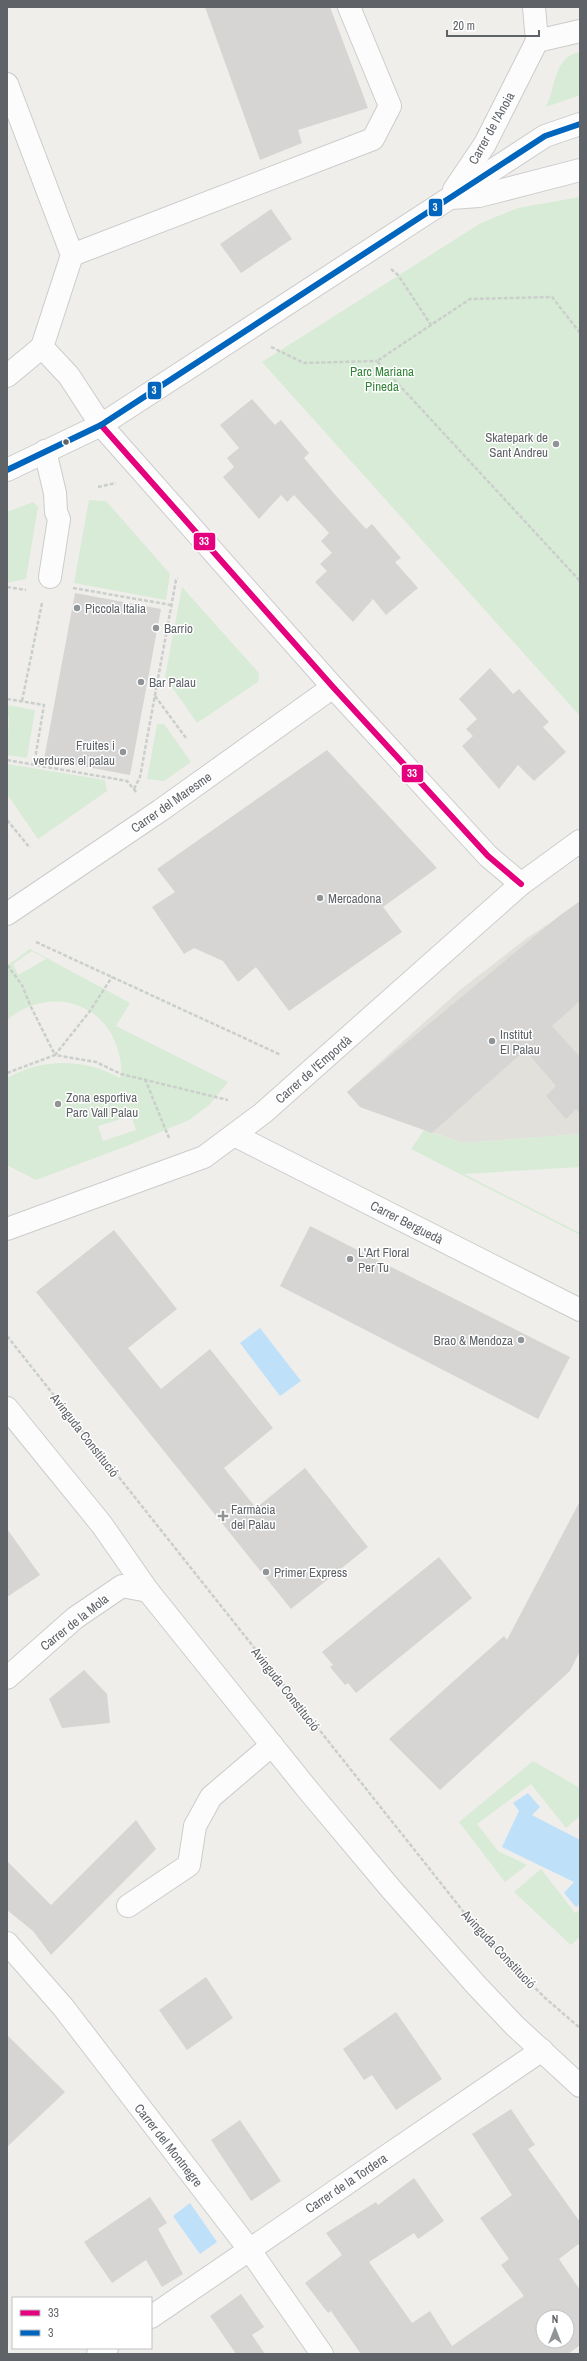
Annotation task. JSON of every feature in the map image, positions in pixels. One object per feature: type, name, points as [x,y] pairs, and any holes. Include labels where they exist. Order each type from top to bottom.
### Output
[{"type":"street","points":[[72,255],[373,139],[390,106],[349,7]]},
{"type":"street","points":[[534,7],[537,42],[580,31]]},
{"type":"street","name":"Carrer de l'Anoia","points":[[447,198],[485,144],[537,42]]},
{"type":"street","points":[[7,84],[72,255],[42,347],[7,376]]},
{"type":"street","points":[[7,470],[101,425],[447,198],[545,136],[580,124]]},
{"type":"street","points":[[447,198],[479,196],[580,170]]},
{"type":"street","points":[[42,347],[69,376],[101,425],[333,687],[488,856],[522,884]]},
{"type":"street","points":[[45,451],[55,493],[56,512],[59,519],[58,582]]},
{"type":"street","name":"Carrer del Maresme","points":[[7,914],[161,810],[333,687]]},
{"type":"street","name":"Carrer de l'Empordà","points":[[7,1229],[204,1157],[267,1109],[522,884],[580,841]]},
{"type":"street","name":"Carrer Berguedà","points":[[234,1135],[580,1310]]},
{"type":"street","points":[[7,1408],[102,1525],[148,1591],[272,1745],[391,1888],[472,1980],[580,2086]]},
{"type":"street","name":"Carrer de la Mola","points":[[7,1678],[75,1618],[116,1589],[122,1586],[148,1591]]},
{"type":"street","points":[[128,1906],[189,1865],[195,1826],[211,1797],[272,1745]]},
{"type":"street","name":"Carrer del Montnegre","points":[[7,1943],[63,2007],[250,2249],[322,2354]]},
{"type":"street","name":"Carrer de la Tordera","points":[[152,2316],[542,2050]]},
{"type":"path","points":[[390,268],[398,275],[431,326]]},
{"type":"path","points":[[268,346],[304,363],[377,361],[470,300],[552,297],[580,333]]},
{"type":"path","points":[[377,361],[580,581]]},
{"type":"path","points":[[98,487],[117,482]]},
{"type":"path","points":[[134,788],[140,777],[171,605],[176,580],[178,578]]},
{"type":"path","points":[[58,582],[171,605]]},
{"type":"path","points":[[7,587],[29,591]]},
{"type":"path","points":[[22,701],[42,601]]},
{"type":"path","points":[[155,695],[186,738]]},
{"type":"path","points":[[7,699],[44,705],[34,765]]},
{"type":"path","points":[[7,760],[127,781],[139,795]]},
{"type":"path","points":[[7,820],[30,848]]},
{"type":"path","points":[[36,942],[281,1055]]},
{"type":"path","points":[[7,966],[22,985],[30,1005],[55,1055]]},
{"type":"path","points":[[55,1055],[90,1011],[112,977]]},
{"type":"path","points":[[7,1073],[55,1055],[96,1062],[121,1074],[228,1100]]},
{"type":"path","points":[[146,1079],[169,1138]]},
{"type":"path","name":"Avinguda Constitució","points":[[7,1336],[478,1930],[544,1997],[580,2028]]},
{"type":"shaded area","name":"Institut El Palau","points":[[580,903],[580,1134],[463,1143],[360,1107],[347,1092],[460,990],[527,938]]},
{"type":"green space","points":[[580,52],[580,95],[546,107],[560,67],[571,55]]},
{"type":"green space","name":"Parc Mariana Pineda","points":[[580,197],[580,716],[262,362],[481,223],[518,208]]},
{"type":"green space","points":[[89,500],[106,501],[170,574],[166,600],[74,583]]},
{"type":"green space","points":[[33,502],[38,507],[26,579],[7,583],[7,512]]},
{"type":"green space","points":[[182,587],[259,673],[258,682],[197,723],[165,677]]},
{"type":"green space","points":[[7,705],[35,710],[27,758],[7,755],[9,717],[7,717]]},
{"type":"green space","points":[[157,724],[164,724],[191,762],[164,781],[147,779]]},
{"type":"green space","points":[[7,764],[105,780],[107,791],[38,839],[7,794]]},
{"type":"green space","points":[[30,949],[130,1003],[116,1026],[228,1082],[209,1105],[189,1120],[127,1146],[36,1180],[7,1165],[7,1078],[20,1071],[34,1067],[64,1063],[78,1064],[107,1071],[120,1078],[121,1062],[117,1047],[109,1030],[98,1018],[85,1008],[70,1003],[54,1002],[38,1004],[22,1010],[7,1020],[7,966]],"holes":[[[32,951],[46,959],[18,975],[13,964]],[[131,1116],[136,1130],[103,1141],[98,1126]]]},
{"type":"green space","points":[[424,1130],[463,1143],[580,1134],[580,1167],[464,1174],[580,1233],[580,1235],[411,1149]]},
{"type":"green space","points":[[533,1761],[580,1788],[580,1816],[566,1828],[531,1784],[477,1824],[498,1851],[527,1865],[505,1882],[459,1822]]},
{"type":"green space","points":[[541,1869],[575,1913],[580,1910],[580,1937],[571,1945],[514,1892]]},
{"type":"water","points":[[260,1328],[301,1381],[280,1396],[240,1343]]},
{"type":"water","points":[[528,1793],[540,1807],[532,1815],[580,1840],[580,1904],[576,1907],[564,1893],[574,1882],[502,1847],[519,1811],[513,1803]]},
{"type":"water","points":[[190,2203],[217,2242],[200,2254],[173,2216]]},
{"type":"building","points":[[205,7],[330,7],[368,108],[298,130],[302,143],[260,160]]},
{"type":"building","points":[[271,209],[292,239],[241,273],[220,244]]},
{"type":"building","points":[[252,399],[275,425],[281,420],[309,453],[304,458],[337,497],[366,529],[372,524],[401,558],[395,562],[418,588],[386,615],[373,599],[353,622],[315,582],[327,571],[320,564],[332,553],[321,541],[329,533],[294,495],[287,502],[281,495],[259,519],[223,477],[234,467],[227,458],[239,448],[220,425]]},
{"type":"building","points":[[75,593],[161,609],[130,775],[44,759]]},
{"type":"building","points":[[490,668],[513,694],[519,689],[549,722],[543,727],[566,752],[534,781],[518,765],[499,789],[462,746],[473,736],[466,729],[477,719],[459,699]]},
{"type":"building","points":[[327,750],[437,868],[383,907],[402,932],[289,1011],[256,967],[238,982],[223,961],[194,948],[184,954],[152,907],[175,892],[157,869]]},
{"type":"building","name":"Institut El Palau","points":[[580,901],[580,1001],[552,1026],[580,1057],[580,1114],[576,1109],[566,1119],[546,1096],[556,1086],[525,1050],[432,1133],[360,1107],[347,1092],[559,916]]},
{"type":"building","points":[[310,1226],[570,1357],[538,1419],[280,1286]]},
{"type":"building","points":[[114,1230],[177,1309],[128,1348],[161,1389],[210,1349],[273,1428],[224,1468],[256,1508],[305,1468],[368,1547],[291,1609],[36,1292]]},
{"type":"building","points":[[580,1501],[580,1651],[570,1671],[440,1790],[389,1739],[504,1636],[507,1640]]},
{"type":"building","points":[[7,1529],[40,1575],[7,1597]]},
{"type":"building","points":[[439,1557],[472,1598],[356,1693],[348,1683],[345,1685],[330,1667],[333,1665],[322,1652]]},
{"type":"building","points":[[84,1670],[107,1694],[110,1723],[62,1728],[49,1699]]},
{"type":"building","points":[[136,1820],[156,1849],[51,1955],[33,1931],[7,1910],[7,1861],[51,1905]]},
{"type":"building","points":[[206,1977],[233,2018],[187,2050],[159,2010]]},
{"type":"building","points":[[396,2012],[442,2079],[396,2110],[372,2075],[364,2080],[343,2049]]},
{"type":"building","points":[[7,2035],[65,2092],[7,2147]]},
{"type":"building","points":[[511,2109],[535,2145],[528,2149],[580,2222],[580,2243],[559,2259],[580,2290],[580,2345],[575,2349],[575,2309],[535,2309],[535,2349],[575,2349],[568,2354],[361,2354],[331,2311],[328,2313],[305,2283],[342,2255],[326,2233],[376,2202],[378,2205],[414,2178],[444,2221],[418,2239],[414,2233],[369,2262],[412,2323],[430,2311],[452,2346],[524,2296],[501,2265],[509,2259],[480,2218],[512,2195],[472,2134]]},
{"type":"building","points":[[240,2120],[281,2181],[251,2201],[211,2140]]},
{"type":"building","points":[[150,2197],[167,2223],[158,2229],[183,2274],[162,2287],[146,2260],[112,2283],[84,2242]]},
{"type":"building","points":[[241,2294],[264,2327],[252,2335],[265,2354],[236,2354],[210,2316]]},
{"type":"transit line","name":"3","points":[[7,470],[101,425],[545,136],[580,124]]},
{"type":"transit line","name":"33","points":[[101,425],[333,687],[488,856],[521,884]]},
{"type":"place","name":"Skatepark de Sant Andreu","points":[[556,444]]},
{"type":"place","name":"Piccola Italia","points":[[77,608]]},
{"type":"place","name":"Barrio","points":[[156,628]]},
{"type":"place","name":"Bar Palau","points":[[141,682]]},
{"type":"place","name":"Fruites i verdures el palau","points":[[123,752]]},
{"type":"place","name":"Mercadona","points":[[320,898]]},
{"type":"place","name":"Institut El Palau","points":[[492,1041]]},
{"type":"place","name":"Zona esportiva Parc Vall Palau","points":[[58,1104]]},
{"type":"place","name":"L'Art Floral Per Tu","points":[[350,1259]]},
{"type":"place","name":"Brao & Mendoza","points":[[521,1340]]},
{"type":"place","name":"Farmàcia del Palau","points":[[223,1516]]},
{"type":"place","name":"Primer Express","points":[[266,1572]]}]
